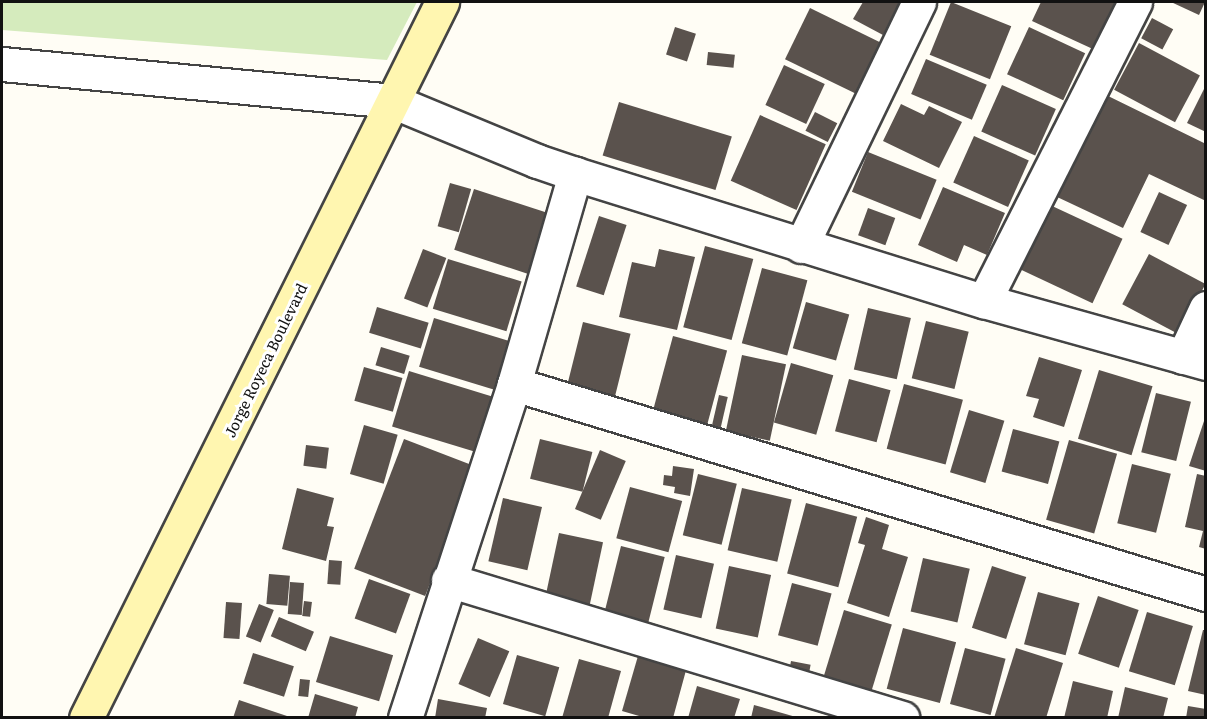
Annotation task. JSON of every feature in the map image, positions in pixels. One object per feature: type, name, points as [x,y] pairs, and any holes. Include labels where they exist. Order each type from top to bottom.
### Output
[{"type":"street","name":"Jorge Royeca Boulevard","points":[[86,717],[442,2]]},
{"type":"street","points":[[801,246],[919,2]]},
{"type":"street","points":[[984,301],[1135,2]]},
{"type":"street","points":[[2,64],[392,101],[537,162],[801,246],[984,301],[1194,360],[1206,308]]},
{"type":"street","points":[[405,717],[514,384],[575,174]]},
{"type":"street","points":[[514,384],[1206,594]]},
{"type":"street","points":[[448,580],[903,717]]},
{"type":"green space","points":[[2,2],[417,2],[387,60],[2,30]]},
{"type":"building","points":[[863,2],[901,2],[883,35],[853,19]]},
{"type":"building","points":[[951,2],[1011,26],[990,79],[930,55]]},
{"type":"building","points":[[1041,2],[1117,3],[1095,50],[1032,21]]},
{"type":"building","points":[[1171,2],[1205,2],[1199,15]]},
{"type":"building","points":[[810,8],[881,43],[856,94],[785,59]]},
{"type":"building","points":[[1152,18],[1173,29],[1162,50],[1141,38]]},
{"type":"building","points":[[675,27],[696,34],[687,61],[666,55]]},
{"type":"building","points":[[1029,27],[1085,53],[1063,100],[1007,74]]},
{"type":"building","points":[[1139,43],[1200,75],[1175,122],[1114,90]]},
{"type":"building","points":[[708,52],[735,55],[733,68],[707,65]]},
{"type":"building","points":[[926,59],[987,85],[972,120],[911,94]]},
{"type":"building","points":[[784,65],[825,84],[806,124],[765,105]]},
{"type":"building","points":[[1002,85],[1056,109],[1035,156],[981,132]]},
{"type":"building","points":[[1206,85],[1206,132],[1187,123]]},
{"type":"building","points":[[1104,94],[1206,144],[1206,201],[1149,174],[1123,228],[1055,196]]},
{"type":"building","points":[[619,102],[732,136],[715,190],[603,156]]},
{"type":"building","points":[[901,104],[924,115],[929,106],[962,122],[939,168],[883,141]]},
{"type":"building","points":[[815,112],[837,123],[828,142],[805,131]]},
{"type":"building","points":[[760,115],[826,144],[796,210],[731,181]]},
{"type":"building","points":[[974,136],[1029,160],[1008,207],[953,183]]},
{"type":"building","points":[[868,152],[937,180],[921,220],[852,192]]},
{"type":"building","points":[[450,183],[471,189],[459,232],[438,226]]},
{"type":"building","points":[[943,187],[1005,213],[987,255],[964,245],[957,262],[918,245]]},
{"type":"building","points":[[474,189],[551,214],[531,275],[454,250]]},
{"type":"building","points":[[1159,192],[1187,205],[1169,245],[1140,232]]},
{"type":"building","points":[[1050,205],[1123,239],[1092,303],[1020,269]]},
{"type":"building","points":[[868,208],[895,218],[885,245],[858,235]]},
{"type":"building","points":[[599,216],[627,225],[604,295],[576,286]]},
{"type":"building","points":[[705,246],[753,259],[732,340],[683,327]]},
{"type":"building","points":[[423,249],[446,258],[427,307],[404,298]]},
{"type":"building","points":[[659,249],[695,257],[677,330],[619,317],[632,262],[655,267]]},
{"type":"building","points":[[1149,254],[1206,284],[1179,334],[1122,304]]},
{"type":"building","points":[[448,259],[522,282],[506,331],[433,309]]},
{"type":"building","points":[[762,268],[807,280],[787,356],[742,343]]},
{"type":"building","points":[[806,302],[849,314],[836,361],[793,348]]},
{"type":"building","points":[[377,307],[429,323],[421,349],[369,333]]},
{"type":"building","points":[[868,308],[911,318],[897,379],[854,369]]},
{"type":"building","points":[[434,318],[519,344],[504,393],[419,367]]},
{"type":"building","points":[[926,321],[969,332],[954,389],[912,378]]},
{"type":"building","points":[[583,322],[631,334],[612,407],[565,395]]},
{"type":"building","points":[[673,336],[727,350],[705,434],[651,419]]},
{"type":"building","points":[[381,347],[410,356],[404,374],[375,365]]},
{"type":"building","points":[[742,355],[786,364],[770,441],[726,431]]},
{"type":"building","points":[[1039,357],[1082,370],[1064,427],[1033,417],[1039,399],[1026,396]]},
{"type":"building","points":[[791,363],[833,375],[816,435],[774,423]]},
{"type":"building","points":[[364,367],[402,378],[393,412],[354,401]]},
{"type":"building","points":[[1099,370],[1153,386],[1132,455],[1078,439]]},
{"type":"building","points":[[409,371],[503,400],[486,455],[392,426]]},
{"type":"building","points":[[849,379],[891,390],[877,442],[835,431]]},
{"type":"building","points":[[904,384],[963,400],[946,465],[887,449]]},
{"type":"building","points":[[1156,393],[1191,402],[1176,461],[1141,452]]},
{"type":"building","points":[[719,395],[728,397],[719,436],[710,434]]},
{"type":"building","points":[[969,410],[1004,421],[985,483],[950,472]]},
{"type":"building","points":[[1206,415],[1206,471],[1189,466]]},
{"type":"building","points":[[364,425],[398,435],[384,484],[350,474]]},
{"type":"building","points":[[1013,429],[1059,441],[1048,484],[1002,472]]},
{"type":"building","points":[[404,439],[475,466],[425,596],[354,569]]},
{"type":"building","points":[[540,439],[592,452],[582,492],[530,479]]},
{"type":"building","points":[[1069,440],[1117,454],[1094,534],[1046,520]]},
{"type":"building","points":[[306,445],[329,448],[326,469],[303,466]]},
{"type":"building","points":[[600,450],[626,461],[601,520],[575,509]]},
{"type":"building","points":[[1132,464],[1171,474],[1156,533],[1117,523]]},
{"type":"building","points":[[673,466],[694,469],[690,496],[674,493],[675,487],[663,485],[664,475],[672,476]]},
{"type":"building","points":[[698,474],[737,484],[722,545],[683,535]]},
{"type":"building","points":[[1197,474],[1206,476],[1206,549],[1199,547],[1203,531],[1185,527]]},
{"type":"building","points":[[630,487],[682,501],[668,552],[616,538]]},
{"type":"building","points":[[297,488],[334,498],[327,526],[334,527],[326,561],[282,549]]},
{"type":"building","points":[[742,488],[792,499],[777,562],[728,550]]},
{"type":"building","points":[[503,498],[542,507],[527,570],[488,561]]},
{"type":"building","points":[[806,503],[857,517],[838,587],[787,574]]},
{"type":"building","points":[[866,517],[889,525],[882,549],[908,557],[889,617],[847,603],[865,545],[858,543]]},
{"type":"building","points":[[559,533],[603,542],[589,607],[545,598]]},
{"type":"building","points":[[621,546],[665,557],[648,625],[604,614]]},
{"type":"building","points":[[676,555],[714,564],[701,618],[663,610]]},
{"type":"building","points":[[923,558],[970,569],[957,622],[911,612]]},
{"type":"building","points":[[329,560],[342,561],[340,585],[327,584]]},
{"type":"building","points":[[729,566],[771,575],[758,638],[716,629]]},
{"type":"building","points":[[992,566],[1026,577],[1006,639],[972,628]]},
{"type":"building","points":[[269,574],[290,576],[287,606],[266,604]]},
{"type":"building","points":[[369,579],[410,594],[396,634],[355,618]]},
{"type":"building","points":[[290,582],[304,583],[302,615],[288,614]]},
{"type":"building","points":[[792,583],[832,594],[818,646],[778,635]]},
{"type":"building","points":[[1038,592],[1080,603],[1066,655],[1024,644]]},
{"type":"building","points":[[1098,596],[1139,610],[1119,668],[1078,654]]},
{"type":"building","points":[[304,601],[312,602],[310,617],[302,616]]},
{"type":"building","points":[[226,602],[242,603],[239,639],[223,638]]},
{"type":"building","points":[[259,604],[274,610],[261,642],[246,636]]},
{"type":"building","points":[[844,610],[892,625],[868,702],[820,687]]},
{"type":"building","points":[[1147,612],[1193,626],[1175,685],[1129,671]]},
{"type":"building","points":[[279,617],[314,632],[306,651],[271,636]]},
{"type":"building","points":[[903,628],[956,642],[940,703],[887,689]]},
{"type":"building","points":[[1203,630],[1206,630],[1206,695],[1188,691]]},
{"type":"building","points":[[330,636],[393,655],[379,701],[316,682]]},
{"type":"building","points":[[478,638],[509,651],[490,697],[458,684]]},
{"type":"building","points":[[965,648],[1006,659],[991,715],[950,704]]},
{"type":"building","points":[[1016,648],[1063,663],[1046,718],[994,718]]},
{"type":"building","points":[[640,649],[688,663],[673,718],[646,718],[622,711]]},
{"type":"building","points":[[253,653],[294,666],[284,697],[243,683]]},
{"type":"building","points":[[517,655],[559,667],[545,716],[503,704]]},
{"type":"building","points":[[579,659],[621,671],[608,718],[562,718]]},
{"type":"building","points":[[791,661],[811,665],[808,681],[788,677]]},
{"type":"building","points":[[300,679],[310,680],[308,697],[298,696]]},
{"type":"building","points":[[1073,681],[1113,691],[1107,718],[1064,718]]},
{"type":"building","points":[[697,686],[740,699],[734,718],[688,718]]},
{"type":"building","points":[[1125,687],[1168,698],[1163,718],[1118,718]]},
{"type":"building","points":[[315,694],[358,707],[355,718],[308,718]]},
{"type":"building","points":[[438,699],[487,708],[485,718],[435,718]]},
{"type":"building","points":[[239,700],[290,717],[290,718],[233,718]]},
{"type":"building","points":[[754,705],[796,717],[796,718],[751,718]]},
{"type":"building","points":[[1188,706],[1206,709],[1206,718],[1186,718]]}]
